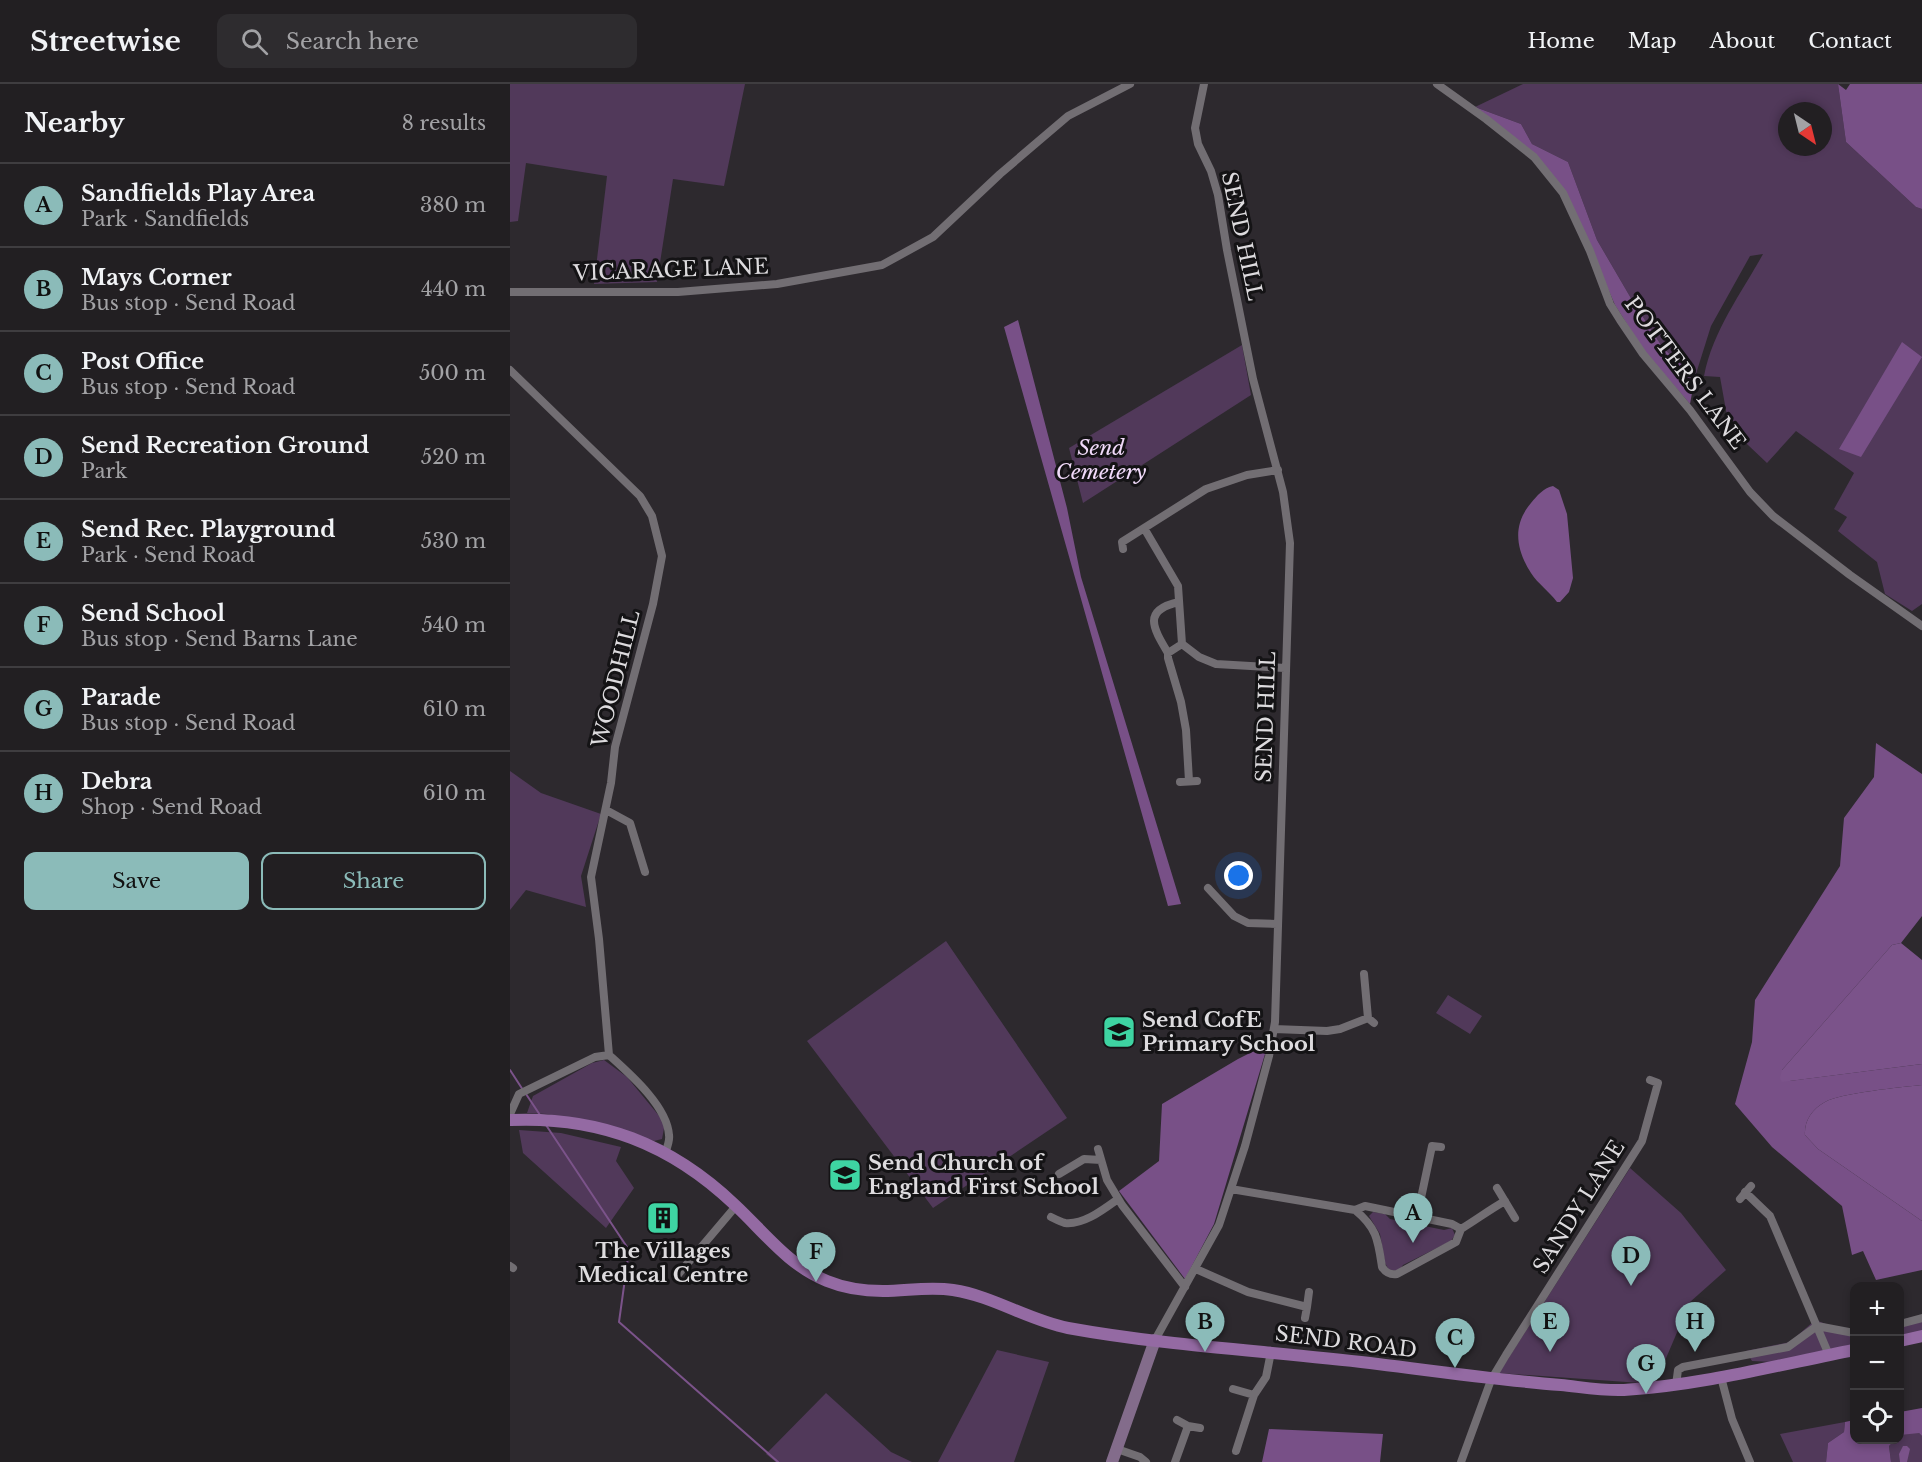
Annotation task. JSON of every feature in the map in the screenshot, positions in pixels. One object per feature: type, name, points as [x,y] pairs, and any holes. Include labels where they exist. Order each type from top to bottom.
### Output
[{"type":"main road","name":"SEND ROAD","points":[[510,1120],[543,1119],[576,1122],[639,1140],[665,1153],[708,1181],[791,1260],[829,1282],[856,1289],[882,1292],[928,1288],[955,1290],[1038,1320],[1065,1327],[1155,1340],[1372,1363],[1491,1380],[1620,1390],[1676,1385],[1850,1351]]},
{"type":"main road","points":[[1904,1340],[1922,1337]]},
{"type":"main road","points":[[1112,1462],[1155,1340]]},
{"type":"street","name":"VICARAGE LANE","points":[[510,292],[678,292],[777,284],[882,265],[933,237],[1000,174],[1068,116],[1130,84]]},
{"type":"street","name":"SEND HILL","points":[[1155,1340],[1219,1225],[1281,1032],[1277,924],[1290,543],[1283,492],[1253,379],[1218,195],[1211,171],[1198,144],[1195,128],[1204,84]]},
{"type":"street","name":"POTTERS LANE","points":[[1437,84],[1534,157],[1563,193],[1590,250],[1610,304],[1620,320],[1643,354],[1690,410],[1750,492],[1773,516],[1922,626]]},
{"type":"street","name":"WOODHILL","points":[[510,370],[640,496],[652,516],[662,556],[653,604],[615,747],[612,783],[591,877],[609,1055]]},
{"type":"street","points":[[1123,549],[1122,542],[1206,489],[1246,475],[1278,470]]},
{"type":"street","points":[[1144,528],[1176,578],[1182,644],[1199,657],[1216,664],[1285,668]]},
{"type":"street","points":[[1179,602],[1165,605],[1156,612],[1153,622],[1168,653],[1181,702],[1186,730],[1189,781]]},
{"type":"street","points":[[1168,653],[1182,644]]},
{"type":"street","points":[[606,810],[630,823],[645,872]]},
{"type":"street","points":[[1209,888],[1234,915],[1248,923],[1277,924]]},
{"type":"street","points":[[1281,1032],[1327,1031],[1371,1021],[1364,974]]},
{"type":"street","points":[[510,1114],[520,1093],[595,1057],[609,1055],[639,1084],[666,1118],[670,1137],[665,1153]]},
{"type":"street","name":"SANDY LANE","points":[[1491,1380],[1642,1141],[1658,1083],[1650,1080]]},
{"type":"street","points":[[1417,1217],[1433,1146]]},
{"type":"street","points":[[1098,1149],[1107,1180],[1118,1199],[1185,1287]]},
{"type":"street","points":[[1059,1174],[1084,1159],[1101,1160]]},
{"type":"street","points":[[1497,1188],[1515,1218]]},
{"type":"street","points":[[1231,1189],[1355,1210],[1365,1206],[1452,1224],[1461,1229]]},
{"type":"street","points":[[1745,1192],[1770,1216],[1829,1355]]},
{"type":"street","points":[[1051,1217],[1065,1223],[1080,1221],[1098,1214],[1118,1199]]},
{"type":"street","points":[[1355,1210],[1372,1225],[1377,1238],[1382,1267],[1392,1275],[1456,1242],[1461,1229],[1505,1201]]},
{"type":"street","points":[[676,1276],[736,1206]]},
{"type":"street","points":[[1196,1269],[1248,1292],[1307,1307]]},
{"type":"street","points":[[1305,1318],[1310,1292]]},
{"type":"street","points":[[1904,1322],[1922,1318]]},
{"type":"street","points":[[1676,1385],[1678,1370],[1683,1367],[1788,1347],[1817,1326],[1850,1332]]},
{"type":"street","points":[[1236,1451],[1254,1395],[1266,1377],[1271,1352]]},
{"type":"street","points":[[1721,1377],[1732,1419],[1750,1462]]},
{"type":"street","points":[[1461,1462],[1491,1380]]},
{"type":"street","points":[[1233,1389],[1254,1395]]},
{"type":"street","points":[[1177,1420],[1188,1426],[1200,1428]]},
{"type":"street","points":[[1176,1462],[1188,1426]]},
{"type":"street","points":[[1117,1449],[1140,1457],[1146,1462]]},
{"type":"green space","points":[[510,84],[745,84],[724,186],[673,179],[657,282],[594,284],[607,176],[526,163],[518,221],[510,222]]},
{"type":"green space","points":[[1523,84],[1838,84],[1846,142],[1916,207],[1922,209],[1922,604],[1912,611],[1885,594],[1877,562],[1838,531],[1847,517],[1834,509],[1854,473],[1796,431],[1767,463],[1729,427],[1720,377],[1704,376],[1708,359],[1721,328],[1763,254],[1750,256],[1711,326],[1695,377],[1663,348],[1632,300],[1597,240],[1568,162],[1532,144],[1521,124],[1475,107]]},
{"type":"green space","name":"Send Cemetery","points":[[1242,345],[1251,395],[1083,503],[1069,448]]},
{"type":"green space","points":[[510,771],[541,793],[601,814],[581,876],[586,907],[526,890],[510,910]]},
{"type":"green space","points":[[946,941],[1067,1118],[933,1208],[807,1041]]},
{"type":"green space","points":[[1448,995],[1482,1016],[1470,1034],[1436,1013]]},
{"type":"green space","points":[[604,1060],[627,1077],[665,1123],[662,1139],[654,1141],[547,1114],[527,1113],[533,1096],[592,1063]]},
{"type":"green space","points":[[519,1130],[561,1133],[621,1147],[616,1161],[634,1188],[606,1228],[523,1153]]},
{"type":"green space","points":[[1630,1168],[1681,1213],[1726,1270],[1690,1302],[1655,1384],[1499,1373]]},
{"type":"green space","points":[[1373,1212],[1385,1214],[1390,1219],[1444,1230],[1452,1228],[1455,1235],[1451,1241],[1403,1265],[1399,1271],[1389,1270],[1385,1263],[1380,1234],[1369,1216]]},
{"type":"green space","points":[[1922,1315],[1922,1334],[1904,1337],[1904,1319]]},
{"type":"green space","points":[[1818,1321],[1850,1331],[1850,1348],[1773,1362],[1752,1361],[1746,1351],[1790,1342],[1813,1322]]},
{"type":"green space","points":[[997,1350],[1049,1362],[1014,1462],[938,1462]]},
{"type":"green space","points":[[826,1393],[891,1452],[912,1462],[776,1462],[766,1454]]},
{"type":"green space","points":[[1845,1422],[1844,1432],[1828,1443],[1826,1462],[1793,1462],[1780,1434]]},
{"type":"green space","points":[[1904,1433],[1919,1433],[1922,1436],[1922,1462],[1891,1462],[1889,1446],[1904,1444]]},
{"type":"shaded area","points":[[1838,84],[1846,90],[1850,84],[1922,84],[1922,209],[1916,207],[1846,142]]},
{"type":"shaded area","points":[[1475,107],[1521,124],[1532,144],[1568,162],[1597,240],[1632,300],[1663,348],[1695,377],[1690,404],[1644,351],[1615,305],[1566,192]]},
{"type":"shaded area","points":[[1018,320],[1067,508],[1081,577],[1181,904],[1168,906],[1004,327]]},
{"type":"shaded area","points":[[1902,342],[1922,357],[1861,457],[1839,449]]},
{"type":"shaded area","points":[[1553,486],[1559,490],[1567,514],[1573,578],[1569,592],[1560,602],[1557,602],[1531,573],[1519,547],[1518,538],[1525,511],[1540,493]]},
{"type":"shaded area","points":[[1876,743],[1922,774],[1922,916],[1901,943],[1892,945],[1782,1070],[1789,1081],[1922,1064],[1922,1085],[1872,1091],[1833,1099],[1816,1108],[1806,1125],[1805,1135],[1818,1149],[1922,1221],[1922,1270],[1876,1280],[1863,1251],[1852,1255],[1842,1206],[1772,1147],[1735,1104],[1752,1042],[1755,1000],[1840,866],[1844,818],[1874,777]]},
{"type":"shaded area","points":[[1901,943],[1922,960],[1922,1064],[1782,1082],[1780,1078],[1782,1070],[1892,945]]},
{"type":"shaded area","points":[[1268,1044],[1214,1224],[1185,1279],[1119,1191],[1159,1161],[1162,1104]]},
{"type":"shaded area","points":[[1922,1085],[1922,1221],[1818,1149],[1805,1135],[1810,1116],[1825,1102],[1857,1093]]},
{"type":"shaded area","points":[[1922,1408],[1922,1436],[1919,1433],[1904,1435],[1904,1411]]},
{"type":"shaded area","points":[[1850,1421],[1850,1444],[1891,1444],[1889,1446],[1891,1462],[1826,1462],[1828,1443],[1844,1432],[1845,1422]]},
{"type":"shaded area","points":[[1269,1429],[1383,1434],[1380,1462],[1262,1462]]},
{"type":"shaded area","points":[[1903,1446],[1910,1449],[1907,1462],[1900,1462],[1899,1454]]},
{"type":"waterway","points":[[510,1070],[523,1090]]},
{"type":"waterway","points":[[526,1094],[540,1115]]},
{"type":"waterway","points":[[546,1125],[629,1250],[619,1322],[778,1462]]},
{"type":"place","name":"Send CofE Primary School","points":[[1119,1032]]},
{"type":"place","name":"Send Church of England First School","points":[[845,1175]]},
{"type":"place","name":"The Villages Medical Centre","points":[[663,1218]]},
{"type":"place","name":"Sandfields Play Area","points":[[1413,1243]]},
{"type":"place","name":"Send School","points":[[816,1282]]},
{"type":"place","name":"Send Recreation Ground","points":[[1631,1286]]},
{"type":"place","name":"Mays Corner","points":[[1205,1352]]},
{"type":"place","name":"Send Rec. Playground","points":[[1550,1352]]},
{"type":"place","name":"Debra","points":[[1695,1352]]},
{"type":"place","name":"Post Office","points":[[1455,1368]]},
{"type":"place","name":"Parade","points":[[1646,1394]]}]
